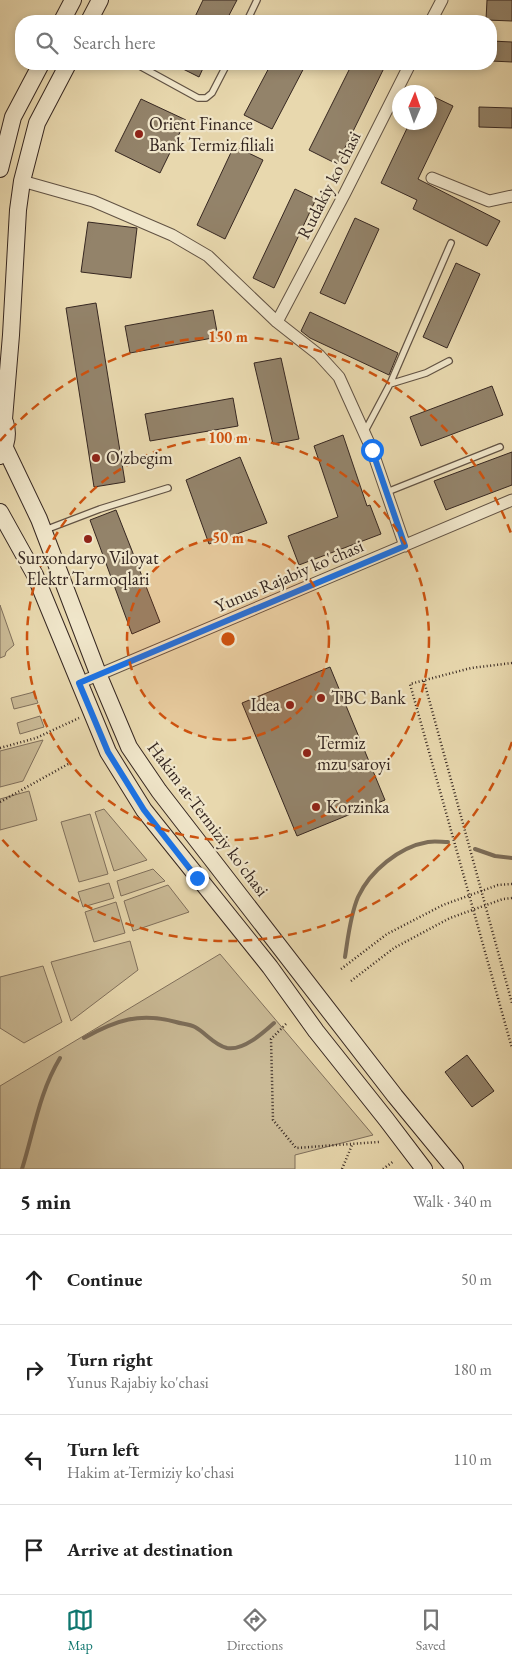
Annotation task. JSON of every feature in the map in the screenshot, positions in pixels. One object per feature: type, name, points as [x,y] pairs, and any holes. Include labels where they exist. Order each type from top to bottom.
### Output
[{"type":"main road","points":[[65,15],[73,0]]},
{"type":"main road","points":[[92,15],[100,0]]},
{"type":"main road","points":[[0,169],[13,117],[38,70]]},
{"type":"main road","points":[[2,452],[7,439],[7,429],[2,415],[11,335],[18,210],[22,181],[37,123],[65,70]]},
{"type":"main road","name":"Hakim at-Termiziy ko'chasi","points":[[2,452],[43,530],[99,676],[129,747],[159,791],[455,1169]]},
{"type":"main road","points":[[0,512],[35,575],[108,752],[144,810],[270,967],[316,1032],[424,1169]]},
{"type":"street","points":[[434,15],[442,0]]},
{"type":"street","name":"Rudakiy ko'chasi","points":[[277,322],[341,202],[407,70]]},
{"type":"street","points":[[432,178],[489,201],[512,196]]},
{"type":"street","points":[[22,181],[92,201],[172,235],[208,256],[277,322],[319,355],[339,377],[364,433],[405,546]]},
{"type":"street","name":"Yunus Rajabiy ko'chasi","points":[[79,683],[512,500]]},
{"type":"lane","points":[[250,15],[257,0]]},
{"type":"lane","points":[[147,70],[198,98],[206,98],[212,93],[224,70]]},
{"type":"lane","points":[[364,433],[390,384],[451,243]]},
{"type":"lane","points":[[390,384],[426,373],[449,361]]},
{"type":"lane","points":[[387,492],[500,447]]},
{"type":"lane","points":[[43,530],[100,509],[168,488]]},
{"type":"path","points":[[512,663],[470,668],[410,684],[512,1048]]},
{"type":"path","points":[[424,681],[512,1003]]},
{"type":"path","points":[[0,748],[36,738],[92,713]]},
{"type":"path","points":[[0,802],[70,763]]},
{"type":"path","points":[[341,969],[387,934],[443,905],[498,885],[512,884]]},
{"type":"path","points":[[351,981],[394,948],[450,918],[503,899],[512,898]]},
{"type":"path","points":[[286,1024],[271,1040],[273,1120],[296,1148],[379,1142]]},
{"type":"path","points":[[342,1169],[352,1144]]},
{"type":"path","points":[[383,1169],[394,1161]]},
{"type":"shaded area","points":[[0,605],[14,645],[6,652],[5,656],[0,658]]},
{"type":"shaded area","points":[[34,692],[38,703],[14,709],[11,698]]},
{"type":"shaded area","points":[[40,716],[44,727],[20,734],[17,723]]},
{"type":"shaded area","points":[[43,740],[23,781],[0,787],[0,751]]},
{"type":"shaded area","points":[[29,791],[37,820],[0,830],[0,799]]},
{"type":"shaded area","points":[[104,809],[147,860],[114,871],[95,812]]},
{"type":"shaded area","points":[[90,814],[108,874],[79,882],[61,822]]},
{"type":"shaded area","points":[[153,869],[165,881],[121,896],[117,881]]},
{"type":"shaded area","points":[[109,883],[114,898],[83,907],[78,892]]},
{"type":"shaded area","points":[[168,885],[189,912],[133,931],[124,901]]},
{"type":"shaded area","points":[[116,902],[125,933],[94,942],[85,912]]},
{"type":"shaded area","points":[[130,941],[138,970],[71,1021],[51,962]]},
{"type":"shaded area","points":[[220,954],[373,1135],[295,1155],[295,1169],[0,1169],[0,1086]]},
{"type":"shaded area","points":[[43,966],[62,1022],[24,1043],[0,1028],[0,977]]},
{"type":"building","points":[[203,0],[237,0],[229,15],[196,15]]},
{"type":"building","points":[[487,0],[512,0],[512,21],[497,20],[497,15],[486,15]]},
{"type":"building","points":[[497,41],[512,42],[512,62],[497,61]]},
{"type":"building","points":[[185,70],[202,70],[199,77]]},
{"type":"building","points":[[268,70],[303,70],[272,129],[244,115]]},
{"type":"building","points":[[349,70],[383,70],[337,164],[309,150]]},
{"type":"building","points":[[437,98],[453,106],[418,179],[500,221],[487,246],[413,209],[417,200],[381,183],[406,130],[437,130]]},
{"type":"building","points":[[141,99],[186,120],[160,173],[115,151]]},
{"type":"building","points":[[479,107],[512,108],[512,128],[479,127]]},
{"type":"building","points":[[234,146],[263,160],[225,239],[197,225]]},
{"type":"building","points":[[295,189],[316,199],[274,288],[253,278]]},
{"type":"building","points":[[355,218],[379,229],[345,304],[320,293]]},
{"type":"building","points":[[88,222],[137,228],[131,278],[81,272]]},
{"type":"building","points":[[456,263],[480,274],[447,348],[423,337]]},
{"type":"building","points":[[96,303],[125,482],[94,487],[66,308]]},
{"type":"building","points":[[213,310],[218,337],[130,353],[125,326]]},
{"type":"building","points":[[310,312],[398,353],[389,375],[310,338],[301,331]]},
{"type":"building","points":[[281,358],[299,439],[273,444],[254,363]]},
{"type":"building","points":[[492,386],[503,415],[421,446],[410,417]]},
{"type":"building","points":[[233,398],[238,426],[150,441],[145,414]]},
{"type":"building","points":[[343,435],[367,506],[370,505],[381,534],[299,565],[288,536],[338,517],[314,446]]},
{"type":"building","points":[[512,452],[512,485],[446,510],[434,481]]},
{"type":"building","points":[[240,457],[267,523],[209,544],[186,480]]},
{"type":"building","points":[[116,510],[160,622],[132,634],[90,520]]},
{"type":"building","points":[[330,667],[385,800],[297,836],[242,703]]},
{"type":"building","points":[[467,1055],[494,1091],[472,1107],[445,1072]]},
{"type":"waterway","points":[[345,957],[355,904],[363,887],[378,869],[396,855],[417,845],[428,842],[448,842]]},
{"type":"waterway","points":[[475,849],[495,856],[512,858]]},
{"type":"waterway","points":[[84,1038],[118,1022],[151,1018],[193,1026],[218,1044],[227,1048],[233,1048],[246,1044],[274,1023]]},
{"type":"waterway","points":[[22,1169],[42,1098],[60,1058]]},
{"type":"place","name":"Orient Finance Bank Termiz filiali","points":[[139,134]]},
{"type":"place","name":"O'zbegim","points":[[96,458]]},
{"type":"place","name":"Surxondaryo Viloyat Elektr Tarmoqlari","points":[[88,539]]},
{"type":"place","name":"TBC Bank","points":[[321,698]]},
{"type":"place","name":"Idea","points":[[290,705]]},
{"type":"place","name":"Termiz mzu saroyi","points":[[307,753]]},
{"type":"place","name":"Korzinka","points":[[316,807]]},
{"type":"route","points":[[197,878],[144,810],[108,752],[79,683],[405,546],[372,450]]}]
